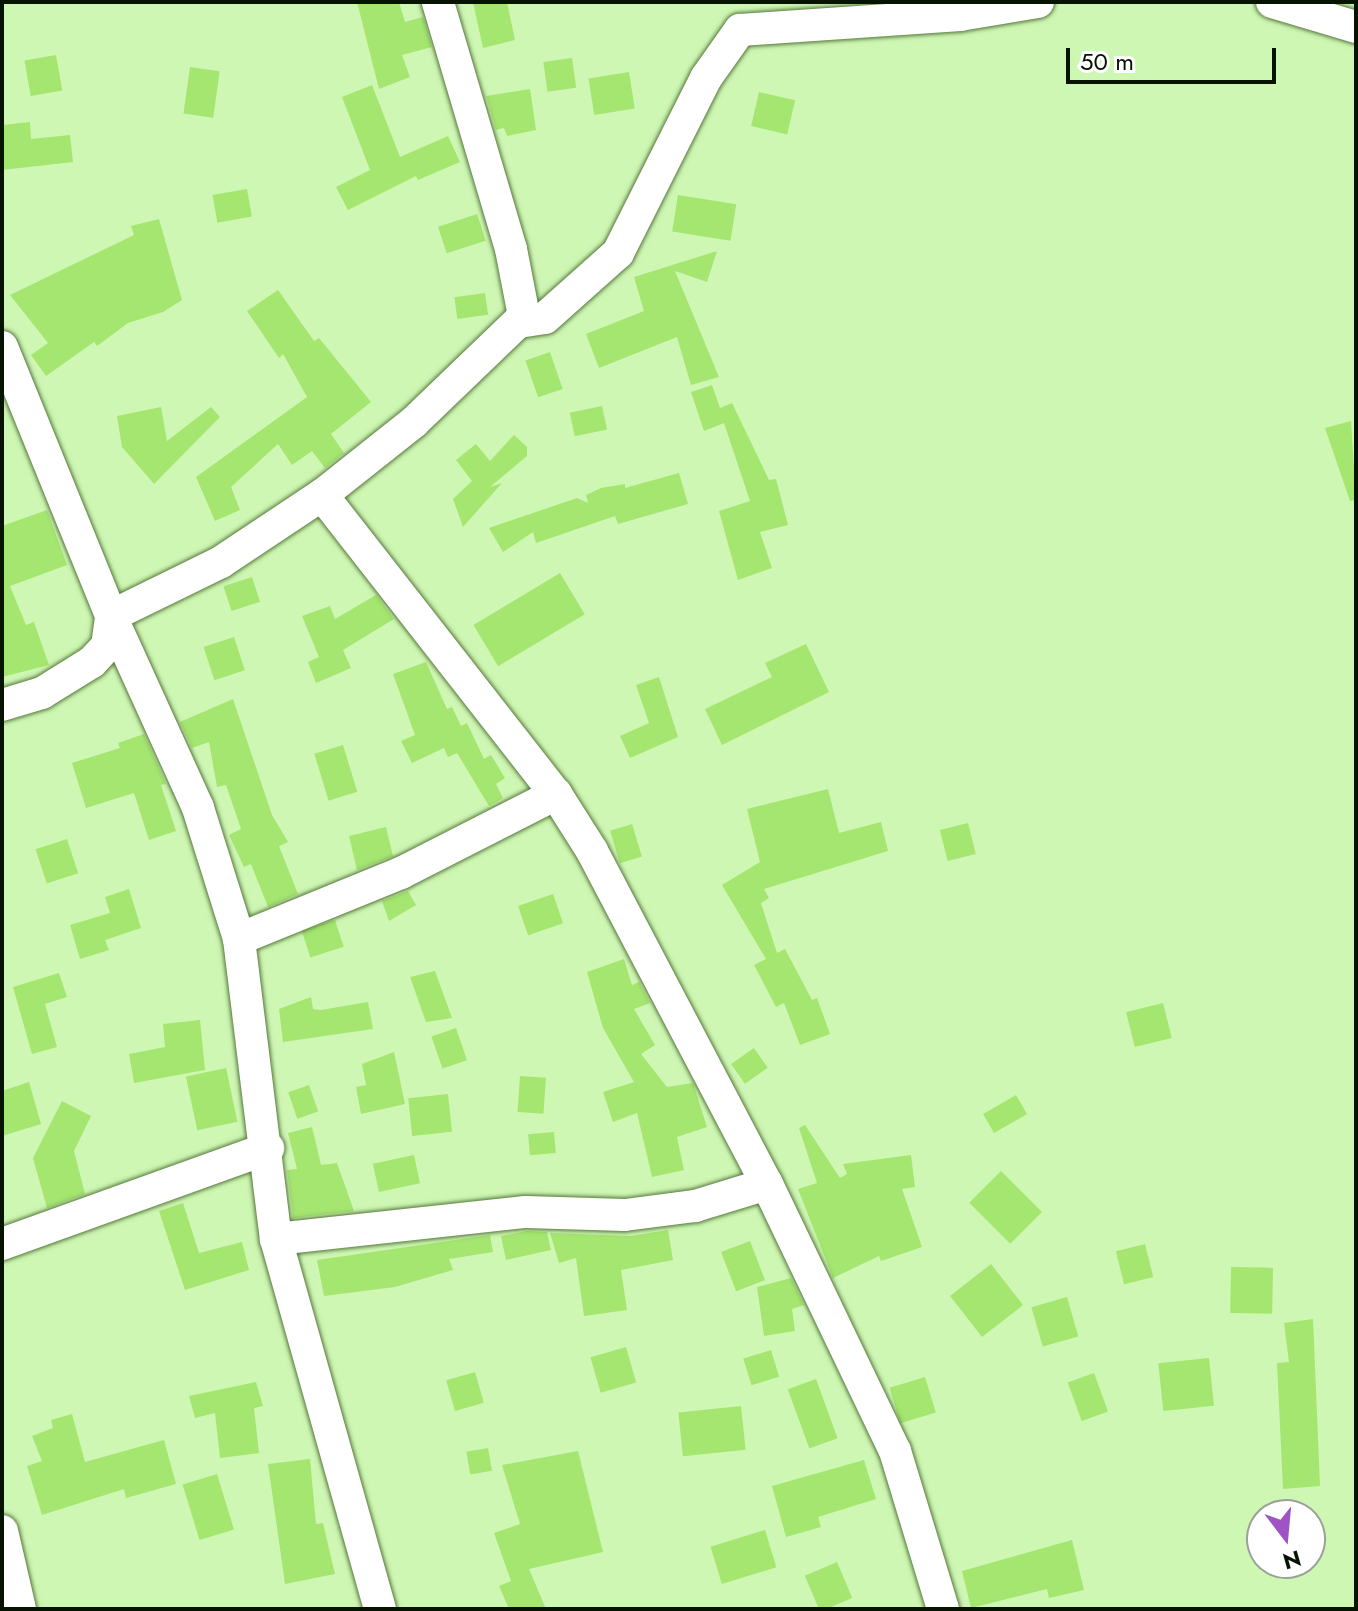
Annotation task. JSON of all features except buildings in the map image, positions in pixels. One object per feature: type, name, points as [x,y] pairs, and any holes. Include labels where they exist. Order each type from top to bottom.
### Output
[{"type":"street","points":[[111,616],[221,562],[322,495],[414,422],[524,316],[522,292],[438,2]]},
{"type":"street","points":[[519,322],[545,318],[618,253],[706,78],[740,30],[960,15],[1038,2]]},
{"type":"street","points":[[1272,2],[1356,27]]},
{"type":"street","points":[[2,347],[111,616],[198,808],[239,939],[268,1148],[276,1239],[380,1609]]},
{"type":"street","points":[[322,495],[556,794],[592,851],[767,1184],[895,1451],[943,1609]]},
{"type":"street","points":[[2,705],[42,693],[92,662],[107,646],[111,616]]},
{"type":"street","points":[[239,939],[401,873],[556,794]]},
{"type":"street","points":[[2,1244],[268,1148]]},
{"type":"street","points":[[276,1239],[526,1212],[625,1215],[695,1206],[767,1184]]},
{"type":"street","points":[[2,1531],[20,1609]]}]
